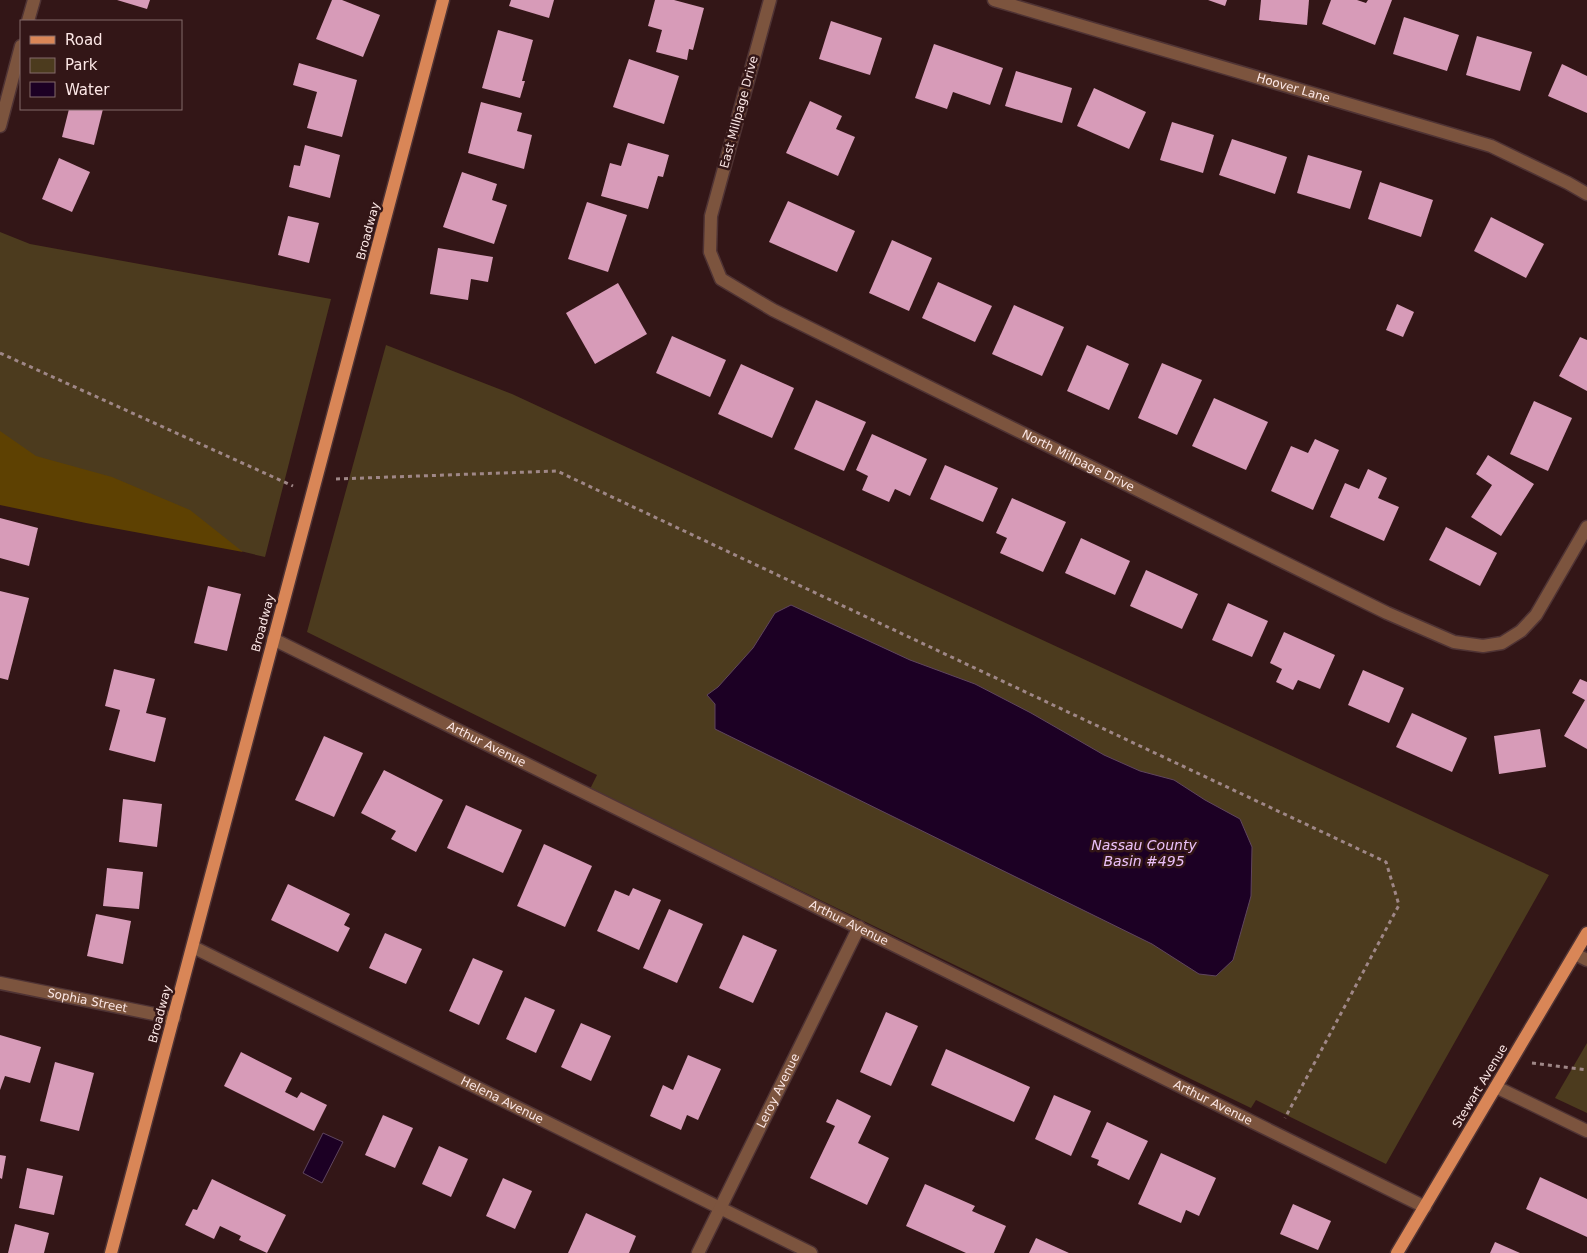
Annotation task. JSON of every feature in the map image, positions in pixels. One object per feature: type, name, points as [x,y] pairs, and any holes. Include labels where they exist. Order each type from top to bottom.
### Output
[{"type":"main road","name":"Broadway","points":[[111,1253],[443,0]]},
{"type":"main road","name":"Stewart Avenue","points":[[1397,1253],[1587,933]]},
{"type":"street","points":[[28,20],[34,0]]},
{"type":"street","name":"East Millpage Drive","points":[[711,225],[711,216],[770,0]]},
{"type":"street","name":"Hoover Lane","points":[[994,0],[1491,146],[1587,194]]},
{"type":"street","points":[[0,126],[20,50]]},
{"type":"street","name":"North Millpage Drive","points":[[711,225],[710,252],[721,279],[773,310],[1387,613],[1454,642],[1483,646],[1492,645],[1502,643],[1521,631],[1536,615],[1587,528]]},
{"type":"street","name":"Arthur Avenue","points":[[273,639],[1425,1207]]},
{"type":"street","name":"Leroy Avenue","points":[[698,1253],[859,927]]},
{"type":"street","name":"Helena Avenue","points":[[193,947],[810,1253]]},
{"type":"street","points":[[1575,954],[1587,960]]},
{"type":"street","name":"Sophia Street","points":[[0,983],[174,1018]]},
{"type":"street","points":[[1496,1087],[1587,1132]]},
{"type":"path","points":[[0,353],[312,494]]},
{"type":"path","points":[[316,480],[557,471],[1386,862],[1399,904],[1277,1133]]},
{"type":"path","points":[[1512,1060],[1587,1070]]},
{"type":"green space","points":[[0,232],[30,244],[331,299],[265,557],[47,505],[0,482]]},
{"type":"green space","points":[[386,345],[512,394],[1549,875],[1386,1164],[1256,1100],[1251,1108],[590,789],[597,775],[307,632]]},
{"type":"green space","points":[[1587,1043],[1587,1113],[1555,1098]]},
{"type":"shaded area","points":[[0,431],[36,456],[112,477],[190,510],[243,552],[0,505]]},
{"type":"water","name":"Nassau County Basin #495","points":[[791,605],[910,660],[975,684],[1031,713],[1104,755],[1140,771],[1174,780],[1240,819],[1252,847],[1251,896],[1233,960],[1216,976],[1199,974],[1152,944],[715,729],[715,704],[707,695],[718,687],[753,648],[775,613]]},
{"type":"water","points":[[323,1133],[343,1142],[322,1183],[303,1173]]},
{"type":"building","points":[[117,0],[150,0],[147,9]]},
{"type":"building","points":[[332,0],[342,0],[380,15],[363,57],[316,39]]},
{"type":"building","points":[[511,0],[554,0],[549,18],[509,6]]},
{"type":"building","points":[[655,0],[674,0],[704,8],[693,50],[689,49],[687,60],[656,52],[662,30],[648,26]]},
{"type":"building","points":[[1208,0],[1227,0],[1225,6]]},
{"type":"building","points":[[1261,0],[1309,0],[1307,25],[1259,20]]},
{"type":"building","points":[[1331,0],[1357,0],[1366,3],[1368,0],[1392,0],[1375,45],[1322,24]]},
{"type":"building","points":[[1404,17],[1459,35],[1447,71],[1393,54]]},
{"type":"building","points":[[831,21],[882,38],[870,75],[819,59]]},
{"type":"building","points":[[498,30],[533,40],[522,81],[525,81],[520,98],[482,88]]},
{"type":"building","points":[[1477,36],[1532,52],[1520,91],[1466,75]]},
{"type":"building","points":[[934,44],[1003,68],[990,105],[953,92],[947,109],[915,98]]},
{"type":"building","points":[[629,59],[679,76],[664,124],[613,107]]},
{"type":"building","points":[[299,63],[357,80],[342,137],[307,128],[317,92],[293,85]]},
{"type":"building","points":[[1562,64],[1587,76],[1587,113],[1548,96]]},
{"type":"building","points":[[1016,71],[1072,88],[1062,123],[1005,106]]},
{"type":"building","points":[[1094,88],[1146,112],[1129,149],[1077,126]]},
{"type":"building","points":[[810,101],[842,116],[836,129],[855,137],[838,176],[786,153]]},
{"type":"building","points":[[481,102],[522,113],[517,131],[532,135],[524,169],[468,153]]},
{"type":"building","points":[[69,110],[103,110],[94,145],[62,137]]},
{"type":"building","points":[[1172,122],[1214,135],[1203,173],[1160,160]]},
{"type":"building","points":[[1232,139],[1287,157],[1275,194],[1219,175]]},
{"type":"building","points":[[628,143],[669,155],[663,177],[658,176],[648,209],[601,196],[610,163],[621,166]]},
{"type":"building","points":[[305,145],[340,155],[330,198],[289,187],[294,165],[300,166]]},
{"type":"building","points":[[1308,155],[1362,171],[1350,209],[1297,193]]},
{"type":"building","points":[[59,158],[90,172],[72,212],[42,199]]},
{"type":"building","points":[[462,172],[497,184],[492,200],[507,205],[494,244],[443,227]]},
{"type":"building","points":[[1380,182],[1433,200],[1421,237],[1368,219]]},
{"type":"building","points":[[788,201],[855,231],[837,272],[769,242]]},
{"type":"building","points":[[587,202],[627,215],[608,272],[568,259]]},
{"type":"building","points":[[288,216],[319,223],[309,263],[278,255]]},
{"type":"building","points":[[1491,217],[1544,244],[1526,278],[1474,251]]},
{"type":"building","points":[[892,240],[932,258],[909,311],[869,293]]},
{"type":"building","points":[[438,248],[493,257],[488,282],[471,279],[468,300],[430,294]]},
{"type":"building","points":[[938,282],[992,306],[975,342],[922,318]]},
{"type":"building","points":[[618,283],[647,334],[595,364],[566,313]]},
{"type":"building","points":[[1397,304],[1414,312],[1403,337],[1386,330]]},
{"type":"building","points":[[1014,305],[1064,327],[1042,376],[992,354]]},
{"type":"building","points":[[672,336],[726,360],[710,397],[656,373]]},
{"type":"building","points":[[1580,337],[1587,340],[1587,391],[1559,376]]},
{"type":"building","points":[[1087,345],[1129,364],[1109,410],[1067,391]]},
{"type":"building","points":[[1162,363],[1202,380],[1177,435],[1138,418]]},
{"type":"building","points":[[741,364],[794,388],[772,438],[718,414]]},
{"type":"building","points":[[1214,398],[1268,422],[1246,470],[1192,446]]},
{"type":"building","points":[[816,400],[866,422],[844,471],[794,449]]},
{"type":"building","points":[[1534,401],[1572,418],[1548,471],[1510,454]]},
{"type":"building","points":[[872,434],[927,459],[910,496],[895,489],[889,502],[862,490],[868,476],[856,470]]},
{"type":"building","points":[[1315,439],[1339,450],[1313,510],[1271,491],[1291,446],[1308,453]]},
{"type":"building","points":[[1488,455],[1534,484],[1501,536],[1471,517],[1492,485],[1476,474]]},
{"type":"building","points":[[945,465],[998,488],[983,522],[930,499]]},
{"type":"building","points":[[1368,469],[1387,478],[1378,498],[1399,507],[1384,541],[1330,517],[1345,483],[1359,489]]},
{"type":"building","points":[[1012,498],[1066,522],[1043,572],[1000,553],[1007,538],[996,533]]},
{"type":"building","points":[[0,518],[38,528],[29,566],[0,558]]},
{"type":"building","points":[[1446,527],[1497,553],[1480,586],[1429,560]]},
{"type":"building","points":[[1081,538],[1130,561],[1115,595],[1065,573]]},
{"type":"building","points":[[1146,570],[1198,594],[1182,629],[1130,606]]},
{"type":"building","points":[[208,586],[241,594],[227,651],[194,643]]},
{"type":"building","points":[[0,591],[29,598],[8,680],[0,678]]},
{"type":"building","points":[[1228,603],[1268,621],[1252,657],[1212,640]]},
{"type":"building","points":[[1284,632],[1335,655],[1320,689],[1298,680],[1293,690],[1276,682],[1282,669],[1270,663]]},
{"type":"building","points":[[114,669],[155,679],[146,713],[166,718],[155,762],[109,750],[120,710],[105,706]]},
{"type":"building","points":[[1363,670],[1404,688],[1389,723],[1348,705]]},
{"type":"building","points":[[1580,679],[1587,682],[1587,749],[1564,736],[1585,700],[1572,693]]},
{"type":"building","points":[[1412,713],[1467,738],[1452,772],[1396,747]]},
{"type":"building","points":[[1540,729],[1546,767],[1499,774],[1494,736]]},
{"type":"building","points":[[324,736],[363,753],[334,817],[295,800]]},
{"type":"building","points":[[384,770],[443,800],[416,852],[391,839],[396,831],[361,813]]},
{"type":"building","points":[[123,799],[162,804],[157,847],[119,842]]},
{"type":"building","points":[[466,805],[522,830],[503,873],[447,848]]},
{"type":"building","points":[[544,844],[592,866],[565,927],[517,906]]},
{"type":"building","points":[[107,868],[143,872],[139,909],[103,906]]},
{"type":"building","points":[[288,884],[350,914],[344,925],[350,928],[338,952],[271,920]]},
{"type":"building","points":[[633,888],[661,900],[639,950],[597,931],[615,890],[629,896]]},
{"type":"building","points":[[669,909],[703,924],[677,983],[643,968]]},
{"type":"building","points":[[96,914],[131,921],[123,964],[87,956]]},
{"type":"building","points":[[385,933],[422,949],[406,984],[369,968]]},
{"type":"building","points":[[743,935],[777,950],[753,1003],[719,988]]},
{"type":"building","points":[[473,958],[503,971],[479,1025],[449,1011]]},
{"type":"building","points":[[525,997],[555,1010],[536,1053],[506,1039]]},
{"type":"building","points":[[886,1012],[918,1026],[891,1086],[860,1072]]},
{"type":"building","points":[[581,1023],[611,1036],[591,1081],[561,1067]]},
{"type":"building","points":[[0,1035],[41,1047],[30,1083],[5,1076],[0,1090]]},
{"type":"building","points":[[946,1049],[1030,1087],[1014,1122],[931,1085]]},
{"type":"building","points":[[241,1052],[292,1078],[285,1092],[297,1098],[301,1092],[327,1105],[314,1131],[224,1086]]},
{"type":"building","points":[[688,1055],[721,1069],[698,1120],[687,1115],[681,1130],[650,1116],[663,1085],[673,1090]]},
{"type":"building","points":[[55,1062],[94,1073],[79,1131],[40,1121]]},
{"type":"building","points":[[1054,1095],[1091,1111],[1071,1156],[1035,1139]]},
{"type":"building","points":[[837,1099],[871,1116],[858,1143],[889,1158],[867,1205],[810,1178],[835,1126],[826,1122]]},
{"type":"building","points":[[383,1115],[413,1128],[395,1168],[365,1155]]},
{"type":"building","points":[[1107,1122],[1148,1141],[1129,1180],[1097,1165],[1099,1160],[1091,1157]]},
{"type":"building","points":[[439,1146],[468,1159],[451,1197],[422,1184]]},
{"type":"building","points":[[1161,1153],[1216,1178],[1199,1216],[1186,1210],[1181,1223],[1138,1204]]},
{"type":"building","points":[[0,1155],[6,1156],[2,1179],[0,1178]]},
{"type":"building","points":[[27,1168],[63,1176],[54,1215],[19,1208]]},
{"type":"building","points":[[1540,1177],[1587,1199],[1587,1237],[1526,1209]]},
{"type":"building","points":[[503,1178],[532,1191],[515,1229],[486,1216]]},
{"type":"building","points":[[212,1179],[286,1215],[267,1253],[239,1240],[241,1236],[220,1226],[214,1239],[185,1225],[193,1209],[197,1210]]},
{"type":"building","points":[[925,1184],[975,1206],[972,1211],[1006,1226],[994,1253],[966,1253],[906,1226]]},
{"type":"building","points":[[1293,1204],[1331,1221],[1318,1250],[1280,1234]]},
{"type":"building","points":[[586,1213],[636,1236],[629,1253],[568,1253]]},
{"type":"building","points":[[15,1224],[49,1233],[44,1253],[8,1253]]},
{"type":"building","points":[[1036,1238],[1069,1253],[1029,1253]]},
{"type":"building","points":[[1495,1242],[1520,1253],[1490,1253]]}]
